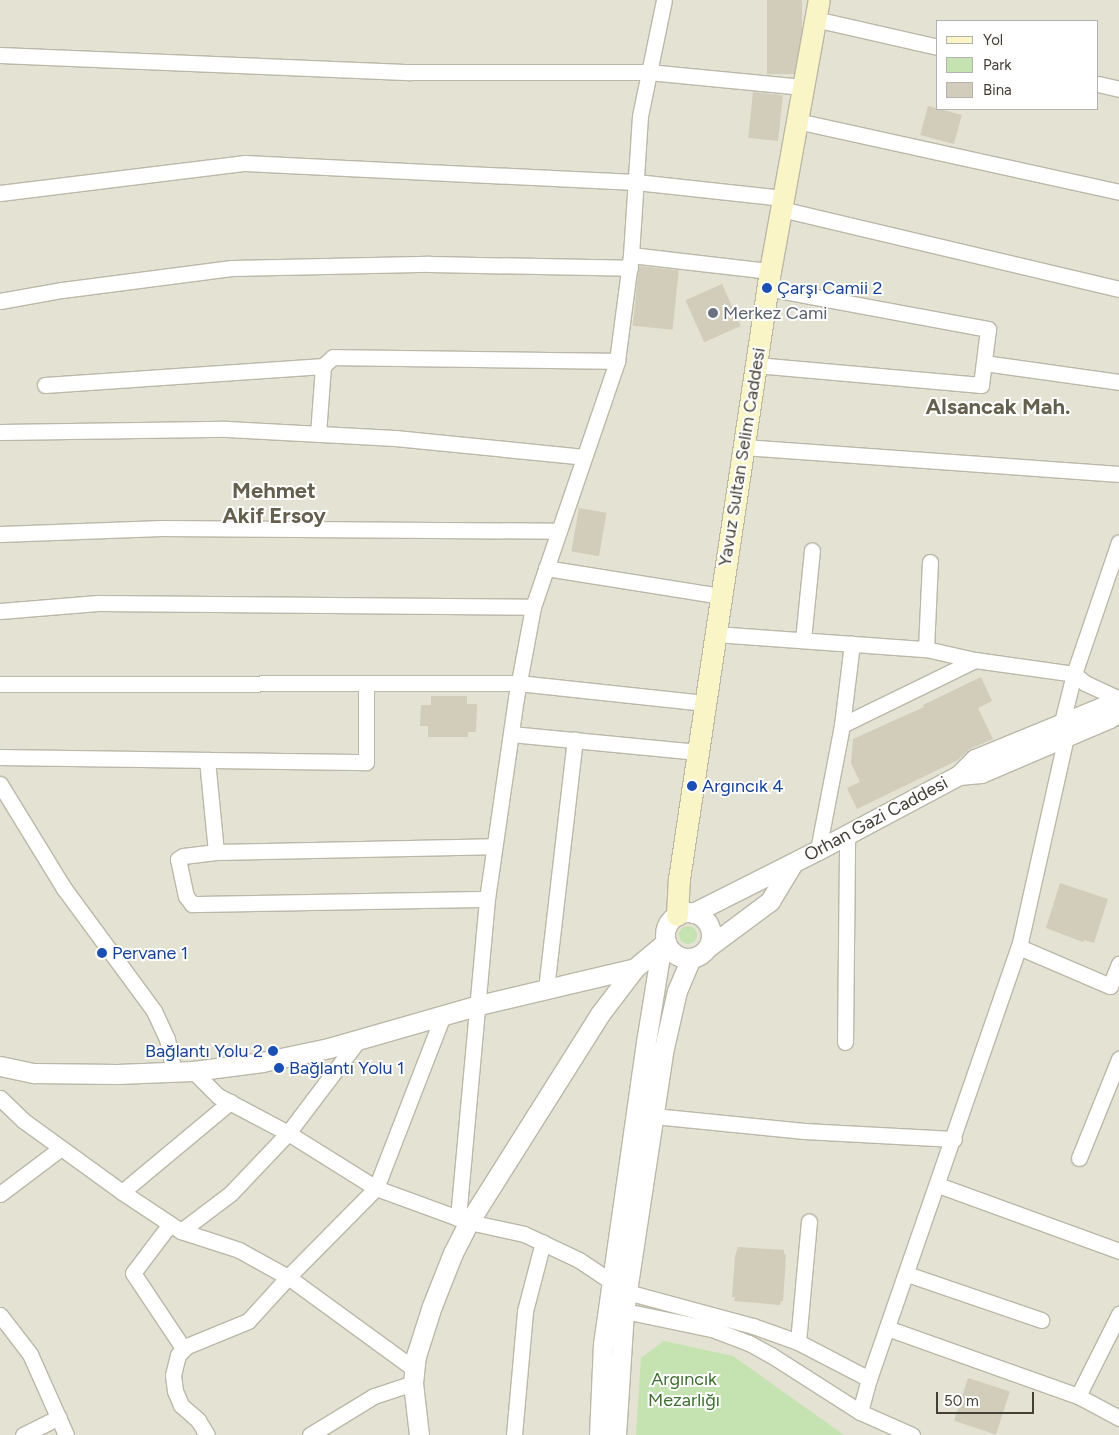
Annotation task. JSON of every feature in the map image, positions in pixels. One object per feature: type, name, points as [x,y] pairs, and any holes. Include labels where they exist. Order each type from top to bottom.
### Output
[{"type":"main road","name":"Yavuz Sultan Selim Caddesi","points":[[685,914],[679,879],[769,280],[817,10]]},
{"type":"street","points":[[464,1220],[487,899],[493,846],[518,684],[533,606],[617,361],[631,262],[640,116],[664,0]]},
{"type":"street","points":[[817,10],[936,46]]},
{"type":"street","points":[[0,54],[411,72],[648,72],[803,87]]},
{"type":"street","points":[[1099,84],[1119,89]]},
{"type":"street","points":[[797,121],[1119,192]]},
{"type":"street","points":[[0,193],[245,163],[636,182],[782,203],[1119,289]]},
{"type":"street","points":[[0,300],[232,268],[631,262],[769,280],[988,329],[981,385],[756,366]]},
{"type":"street","points":[[318,434],[324,366],[333,357],[617,361]]},
{"type":"street","points":[[984,363],[1119,382]]},
{"type":"street","points":[[45,385],[324,366]]},
{"type":"street","points":[[0,432],[227,430],[395,438],[584,457]]},
{"type":"street","points":[[744,447],[1119,474]]},
{"type":"street","points":[[0,534],[162,528],[558,531]]},
{"type":"street","points":[[860,1412],[869,1379],[954,1139],[1019,947],[1074,674],[1119,542]]},
{"type":"street","points":[[803,640],[812,550]]},
{"type":"street","points":[[926,649],[930,562]]},
{"type":"street","points":[[546,568],[721,596]]},
{"type":"street","points":[[0,611],[98,603],[533,606]]},
{"type":"street","points":[[715,634],[926,649],[975,660],[1074,674],[1085,683],[1119,703]]},
{"type":"street","points":[[818,850],[842,725],[852,644]]},
{"type":"street","points":[[842,725],[975,660]]},
{"type":"street","points":[[0,684],[518,684],[705,703]]},
{"type":"street","points":[[0,757],[366,762],[366,684]]},
{"type":"street","name":"Orhan Gazi Caddesi","points":[[685,914],[847,835],[959,775],[975,759],[1064,729],[1102,707],[1119,703]]},
{"type":"street","points":[[511,734],[698,752]]},
{"type":"street","points":[[546,989],[575,740]]},
{"type":"street","points":[[207,760],[216,852]]},
{"type":"street","points":[[0,784],[63,887],[154,1011],[167,1039],[174,1072]]},
{"type":"street","points":[[845,1042],[847,835]]},
{"type":"street","points":[[487,899],[192,904],[186,896],[178,859],[183,856],[216,852],[493,846]]},
{"type":"street","name":"Orhan Gazi Caddesi","points":[[707,948],[770,901],[793,863]]},
{"type":"street","points":[[616,1435],[616,1309],[660,956],[667,944],[667,927],[685,914],[703,919],[710,928],[711,936],[707,948],[702,954],[691,958],[676,955],[667,944]]},
{"type":"street","points":[[419,1435],[414,1376],[432,1306],[464,1220],[600,1014],[635,968],[667,944]]},
{"type":"street","points":[[1019,947],[1114,988],[1119,964]]},
{"type":"street","points":[[619,1287],[654,1116],[670,1014],[691,958]]},
{"type":"street","points":[[0,1066],[34,1073],[117,1074],[193,1071],[262,1062],[359,1039],[479,1005],[635,968]]},
{"type":"street","points":[[207,1435],[198,1420],[181,1405],[175,1391],[174,1368],[178,1355],[184,1348],[248,1321],[288,1277],[376,1188],[443,1015]]},
{"type":"street","points":[[184,1348],[133,1273],[176,1227],[232,1193],[288,1133],[359,1039]]},
{"type":"street","points":[[1079,1158],[1119,1059]]},
{"type":"street","points":[[193,1071],[218,1096],[288,1133],[376,1188],[464,1220],[506,1229],[543,1242],[579,1260],[619,1287],[724,1316],[798,1342],[869,1379]]},
{"type":"street","points":[[0,1098],[24,1121],[122,1192],[176,1227],[239,1250],[288,1277],[414,1376]]},
{"type":"street","points":[[122,1192],[230,1102]]},
{"type":"street","points":[[654,1116],[804,1132],[954,1139]]},
{"type":"street","points":[[0,1194],[61,1148]]},
{"type":"street","points":[[938,1185],[1119,1251]]},
{"type":"street","points":[[798,1342],[808,1221]]},
{"type":"street","points":[[510,1434],[525,1311],[543,1242]]},
{"type":"street","points":[[906,1274],[1041,1320]]},
{"type":"street","points":[[616,1309],[712,1329],[749,1343],[860,1412],[912,1435]]},
{"type":"street","points":[[599,1435],[603,1344],[616,1309]]},
{"type":"street","points":[[1078,1396],[1119,1314]]},
{"type":"street","points":[[2,1321],[30,1354],[66,1435]]},
{"type":"street","points":[[888,1328],[1078,1396],[1119,1418]]},
{"type":"street","points":[[310,1435],[374,1396],[414,1376]]},
{"type":"street","points":[[23,1435],[59,1417]]},
{"type":"shaded area","points":[[0,0],[1119,0],[1119,1435],[0,1435]]},
{"type":"green space","points":[[688,926],[694,929],[697,935],[694,941],[688,944],[682,941],[679,935],[682,929]]},
{"type":"green space","name":"Argıncık Mezarlığı","points":[[664,1341],[733,1356],[844,1435],[636,1435],[641,1358]]},
{"type":"building","points":[[767,0],[802,0],[802,74],[767,74]]},
{"type":"building","points":[[753,92],[783,95],[778,141],[748,138]]},
{"type":"building","points":[[928,106],[936,108],[936,110],[962,115],[954,144],[920,135]]},
{"type":"building","points":[[639,266],[679,270],[673,330],[633,326]]},
{"type":"building","name":"Merkez Cami","points":[[722,284],[741,326],[704,342],[685,300]]},
{"type":"building","points":[[579,508],[607,513],[599,556],[571,551]]},
{"type":"building","points":[[981,677],[992,701],[978,708],[993,739],[970,749],[958,760],[857,809],[847,788],[860,782],[851,763],[853,739],[924,707],[923,705]]},
{"type":"building","points":[[431,696],[467,696],[467,704],[477,704],[476,732],[468,732],[468,737],[428,737],[428,726],[420,726],[421,705],[431,705]]},
{"type":"building","points":[[1060,883],[1108,899],[1094,943],[1084,940],[1083,942],[1046,928]]},
{"type":"building","points":[[738,1247],[784,1250],[786,1255],[783,1301],[781,1301],[780,1305],[734,1301],[735,1297],[732,1297],[735,1256]]},
{"type":"building","points":[[968,1378],[1010,1392],[996,1434],[954,1421]]},
{"type":"place","name":"Çarşı Camii 2","points":[[767,288]]},
{"type":"place","name":"Merkez Cami","points":[[713,313]]},
{"type":"place","name":"Argıncık 4","points":[[692,786]]},
{"type":"place","name":"Pervane 1","points":[[102,953]]},
{"type":"place","name":"Bağlantı Yolu 2","points":[[273,1051]]},
{"type":"place","name":"Bağlantı Yolu 1","points":[[279,1068]]},
{"type":"district","name":"Alsancak Mah.","points":[[998,407]]},
{"type":"district","name":"Mehmet Akif Ersoy","points":[[274,502]]}]
